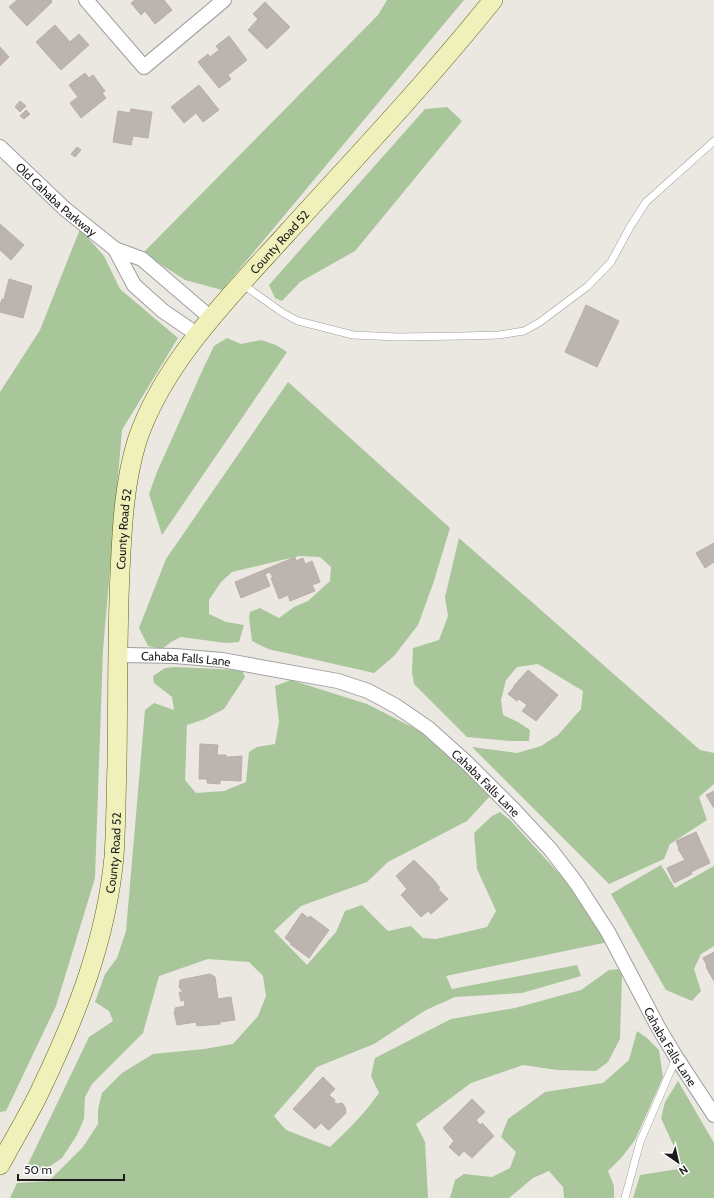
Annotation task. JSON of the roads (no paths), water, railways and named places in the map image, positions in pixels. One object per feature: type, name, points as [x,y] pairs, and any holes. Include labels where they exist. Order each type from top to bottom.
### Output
[{"type":"main road","name":"County Road 52","points":[[3,1153],[40,1091],[83,993],[103,924],[110,892],[114,854],[116,805],[119,603],[122,528],[129,474],[136,444],[144,424],[162,386],[198,335],[242,284],[435,70],[493,0]]},
{"type":"street","points":[[86,0],[144,67],[224,0]]},
{"type":"street","name":"Old Cahaba Parkway","points":[[0,147],[65,209],[115,249],[142,259],[212,319]]},
{"type":"street","name":"Old Cahaba Parkway","points":[[115,249],[134,285],[164,311],[198,335]]},
{"type":"street","name":"Cahaba Falls Lane","points":[[118,659],[126,655],[175,656],[222,660],[338,681],[368,691],[396,706],[428,728],[514,810],[551,850],[577,884],[608,932],[676,1058],[714,1115]]},
{"type":"lane","points":[[242,284],[283,313],[298,321],[353,335],[398,337],[463,336],[499,335],[524,331],[540,322],[588,286],[611,262],[630,227],[646,202],[714,141]]},
{"type":"lane","points":[[625,1198],[640,1142],[676,1058]]}]
